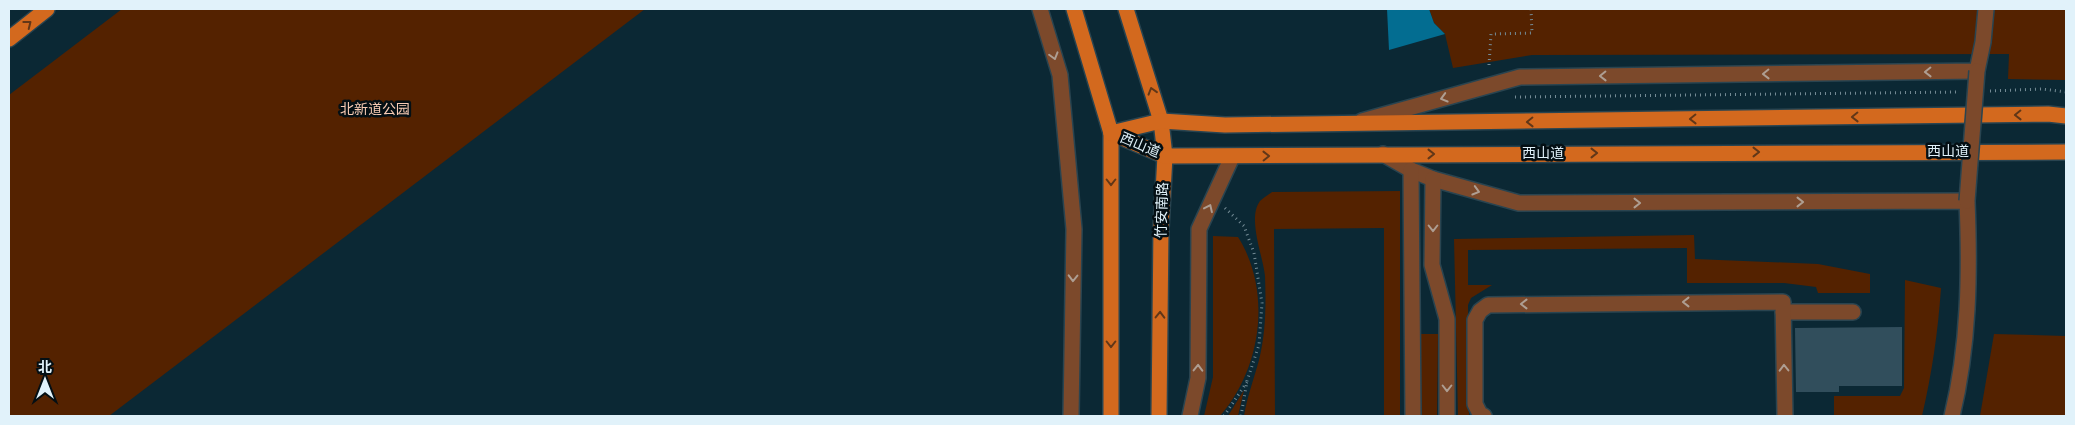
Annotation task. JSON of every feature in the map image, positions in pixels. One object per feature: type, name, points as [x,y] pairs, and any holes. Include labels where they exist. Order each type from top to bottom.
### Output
[{"type":"main road","points":[[9,39],[47,9]]},
{"type":"main road","points":[[1074,9],[1111,133],[1111,416]]},
{"type":"main road","name":"竹安南路","points":[[1126,9],[1161,121],[1165,156],[1161,228],[1159,416]]},
{"type":"main road","name":"西山道","points":[[1111,133],[1161,121],[1225,125],[2048,114],[2066,116]]},
{"type":"main road","name":"西山道","points":[[1111,133],[1165,156],[2066,152]]},
{"type":"street","points":[[1040,9],[1060,75],[1074,229],[1071,416]]},
{"type":"street","points":[[1952,416],[1965,343],[1969,241],[1967,201],[1977,71],[1983,42],[1986,9]]},
{"type":"street","points":[[1350,124],[1520,77],[1977,71]]},
{"type":"street","points":[[1383,154],[1411,170],[1433,179],[1519,203],[1967,201]]},
{"type":"street","points":[[1190,416],[1198,378],[1199,229],[1232,157]]},
{"type":"street","points":[[1411,170],[1413,416]]},
{"type":"street","points":[[1433,179],[1432,266],[1447,319],[1447,416]]},
{"type":"street","points":[[1403,188],[1405,416]]},
{"type":"street","points":[[1484,416],[1480,414],[1475,404],[1475,320],[1480,311],[1488,306],[1783,302],[1785,416]]},
{"type":"street","points":[[1783,312],[1853,312]]},
{"type":"path","points":[[1489,65],[1491,34],[1532,33],[1531,9]]},
{"type":"path","points":[[1990,91],[2042,89],[2066,92]]},
{"type":"path","points":[[1511,97],[1960,92]]},
{"type":"path","points":[[1221,204],[1244,226],[1254,253],[1260,278],[1261,327],[1241,416]]},
{"type":"path","points":[[1224,416],[1248,381]]},
{"type":"green space","name":"北新道公园","points":[[122,9],[645,9],[109,416],[9,416],[9,95]]},
{"type":"green space","points":[[1429,9],[2066,9],[2066,80],[2008,79],[2009,54],[1532,55],[1453,68],[1445,34],[1434,23]]},
{"type":"green space","points":[[1400,191],[1400,416],[1384,416],[1384,228],[1274,229],[1275,416],[1244,416],[1259,360],[1264,329],[1265,276],[1255,227],[1256,208],[1260,201],[1272,192]]},
{"type":"green space","points":[[1694,235],[1695,259],[1818,264],[1870,274],[1870,293],[1818,293],[1816,287],[1784,283],[1687,283],[1687,248],[1468,250],[1468,285],[1492,285],[1471,298],[1468,305],[1469,416],[1458,416],[1454,239]]},
{"type":"green space","points":[[1213,236],[1238,237],[1249,258],[1255,281],[1258,329],[1253,353],[1234,397],[1220,416],[1204,416],[1213,377]]},
{"type":"green space","points":[[1905,280],[1941,288],[1934,352],[1922,416],[1834,416],[1834,396],[1900,396],[1904,388]]},
{"type":"green space","points":[[1421,334],[1438,334],[1437,416],[1421,416]]},
{"type":"green space","points":[[1994,334],[2066,336],[2066,416],[1980,416]]},
{"type":"green space","points":[[1244,390],[1238,416],[1228,416]]},
{"type":"water","points":[[1387,9],[1429,9],[1434,23],[1445,34],[1389,50]]},
{"type":"building","points":[[1902,327],[1902,386],[1839,386],[1839,392],[1796,392],[1795,328]]}]
